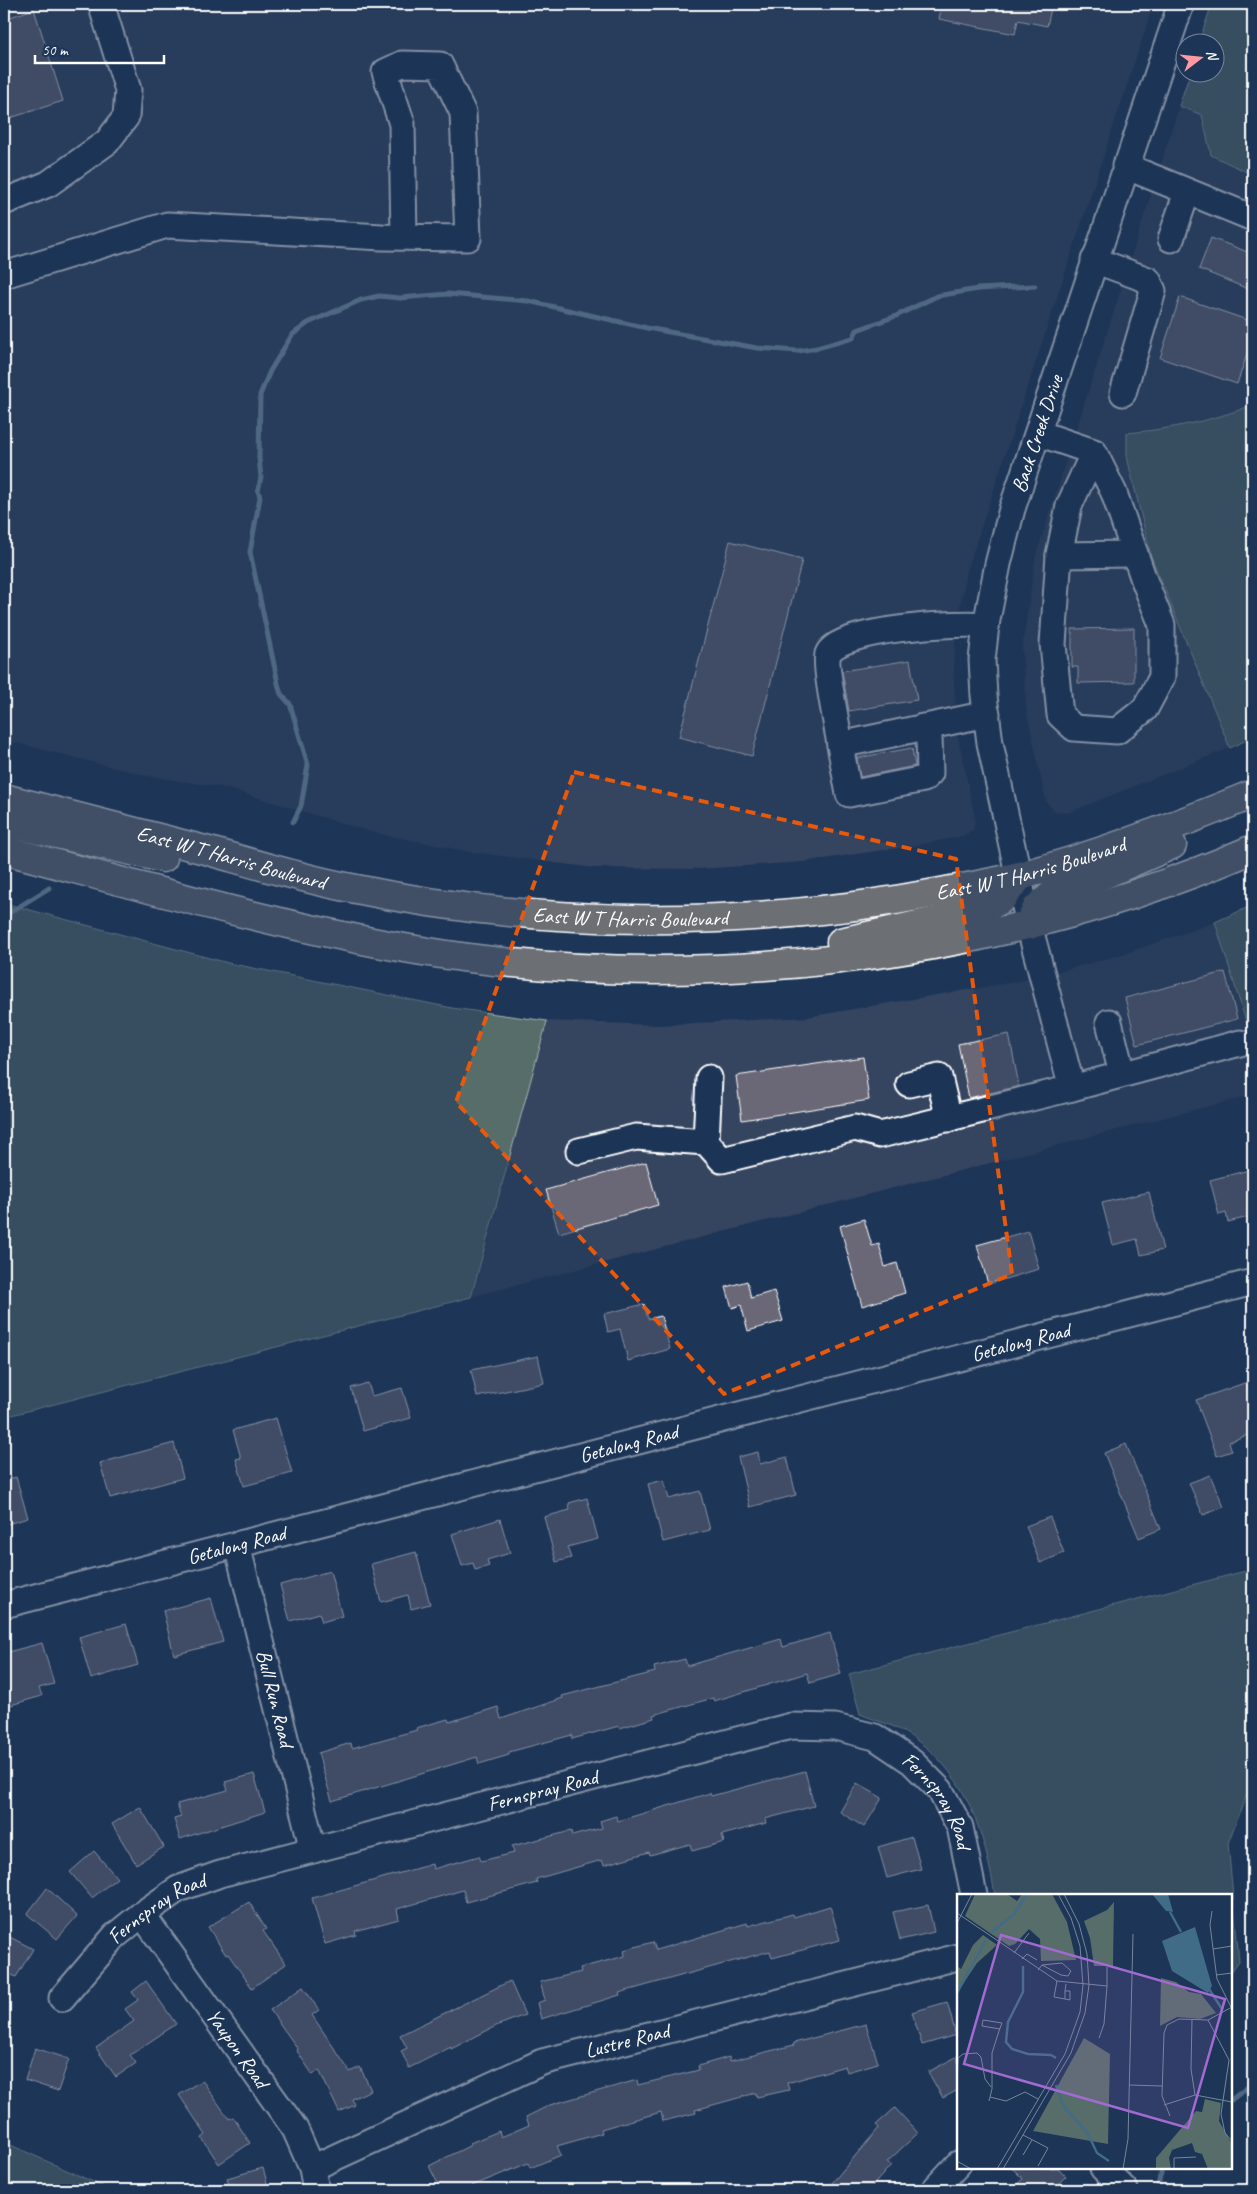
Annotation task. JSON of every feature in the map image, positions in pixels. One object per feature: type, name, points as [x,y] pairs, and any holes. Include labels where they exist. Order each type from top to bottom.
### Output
[{"type":"main road","name":"East W T Harris Boulevard","points":[[4,798],[346,887],[437,903],[545,914],[655,919],[764,916],[809,912],[899,900],[1020,876],[1142,838],[1253,794]]},
{"type":"main road","points":[[1029,925],[1037,908],[1055,892],[1096,878],[1225,821],[1253,803]]},
{"type":"main road","points":[[4,822],[212,868],[261,866]]},
{"type":"main road","points":[[4,850],[219,907],[391,945],[540,964],[669,969],[756,967],[836,960],[967,939],[1029,925],[1155,888],[1253,849]]},
{"type":"main road","points":[[669,969],[849,940],[981,911],[1000,900],[1020,876]]},
{"type":"street","points":[[4,202],[48,184],[106,142],[126,117],[128,90],[101,4]]},
{"type":"street","name":"Back Creek Drive","points":[[1072,1088],[1029,925],[990,743],[982,660],[986,625],[1008,527],[1125,166],[1154,87],[1181,4]]},
{"type":"street","points":[[4,275],[167,225],[404,238],[468,238],[463,113],[440,65],[402,64],[385,72],[402,124],[404,238]]},
{"type":"street","points":[[1125,166],[1253,218]]},
{"type":"street","points":[[1170,239],[1188,192]]},
{"type":"street","points":[[1094,260],[1148,280],[1153,291],[1123,393]]},
{"type":"street","points":[[1038,433],[1094,452],[1114,492],[1162,625],[1162,678],[1145,709],[1117,731],[1074,728],[1060,715],[1053,644],[1059,555],[1068,506],[1094,452]]},
{"type":"street","points":[[1059,555],[1135,554]]},
{"type":"street","points":[[922,727],[929,736],[930,773],[924,779],[849,794],[831,692],[827,655],[833,646],[846,639],[910,627],[966,623],[986,625]]},
{"type":"street","points":[[840,745],[987,714]]},
{"type":"street","points":[[1109,1022],[1122,1074]]},
{"type":"street","points":[[708,1078],[706,1142],[722,1160],[855,1128],[880,1135],[1072,1088],[1240,1043]]},
{"type":"street","points":[[909,1084],[938,1077],[949,1119]]},
{"type":"street","points":[[579,1151],[636,1137],[706,1142]]},
{"type":"street","name":"Getalong Road","points":[[4,1605],[1253,1282]]},
{"type":"street","name":"Bull Run Road","points":[[237,1545],[313,1850]]},
{"type":"street","name":"Fernspray Road","points":[[62,1998],[115,1936],[178,1889],[220,1874],[791,1726],[835,1727],[875,1736],[912,1762],[940,1790],[960,1827],[974,1894]]},
{"type":"street","name":"Yaupon Road","points":[[142,1914],[295,2129],[314,2179]]},
{"type":"street","name":"Lustre Road","points":[[314,2179],[542,2062],[957,1957]]},
{"type":"street","points":[[934,2190],[957,2165]]},
{"type":"street","points":[[1104,2169],[1125,2190]]},
{"type":"highlighted area","points":[[574,772],[956,859],[1012,1274],[724,1394],[456,1102]]},
{"type":"shaded area","points":[[4,4],[1154,4],[968,568],[957,621],[954,676],[957,731],[975,817],[974,829],[964,836],[924,844],[803,862],[699,869],[595,868],[469,852],[370,832],[225,788],[147,776],[4,740]]},
{"type":"shaded area","points":[[1179,106],[1202,115],[1211,155],[1253,175],[1253,405],[1223,416],[1173,429],[1127,433],[1151,556],[1230,748],[1068,813],[1055,812],[1046,802],[1026,709],[1022,649],[1035,558]]},
{"type":"shaded area","points":[[1215,922],[1253,1044],[1253,1095],[471,1297],[547,1021],[658,1025],[807,1017],[1035,978],[1126,953]]},
{"type":"green space","points":[[1212,4],[1253,4],[1253,175],[1211,155],[1202,115],[1179,106],[1187,82],[1224,82],[1224,32],[1202,32]]},
{"type":"green space","points":[[1253,405],[1253,737],[1230,748],[1151,556],[1127,457],[1127,433],[1191,424]]},
{"type":"green space","points":[[4,903],[228,963],[452,1008],[547,1021],[471,1297],[4,1417]]},
{"type":"green space","points":[[1253,905],[1253,1044],[1215,922]]},
{"type":"green space","points":[[1253,1569],[1253,1778],[1228,1843],[1239,1961],[1232,1971],[1232,1894],[995,1894],[984,1844],[976,1819],[952,1776],[936,1756],[916,1740],[892,1726],[860,1714],[849,1674]]},
{"type":"green space","points":[[4,2142],[111,2190],[4,2190]]},
{"type":"building","points":[[942,4],[1052,4],[1047,26],[1018,20],[1015,34],[939,19]]},
{"type":"building","points":[[34,9],[63,101],[4,120],[4,19]]},
{"type":"building","points":[[1211,238],[1253,254],[1253,291],[1199,269]]},
{"type":"building","points":[[1180,297],[1253,322],[1253,336],[1237,384],[1160,358]]},
{"type":"building","points":[[730,541],[802,560],[752,756],[679,737]]},
{"type":"building","points":[[1134,628],[1134,682],[1078,683],[1078,667],[1072,667],[1072,629]]},
{"type":"building","points":[[910,660],[917,700],[849,711],[842,671]]},
{"type":"building","points":[[912,748],[915,766],[860,777],[857,758]]},
{"type":"building","points":[[1225,972],[1237,1019],[1137,1045],[1125,998]]},
{"type":"building","points":[[1009,1034],[1019,1086],[969,1098],[958,1044]]},
{"type":"building","points":[[863,1057],[869,1100],[742,1120],[736,1076]]},
{"type":"building","points":[[646,1162],[658,1205],[559,1233],[546,1190]]},
{"type":"building","points":[[1253,1169],[1253,1216],[1228,1222],[1226,1213],[1219,1215],[1210,1180]]},
{"type":"building","points":[[1149,1192],[1163,1250],[1141,1255],[1137,1239],[1113,1245],[1102,1203]]},
{"type":"building","points":[[864,1219],[872,1246],[879,1244],[885,1267],[897,1263],[905,1293],[862,1306],[840,1226]]},
{"type":"building","points":[[1028,1231],[1039,1269],[988,1284],[977,1245]]},
{"type":"building","points":[[747,1281],[751,1298],[774,1291],[783,1321],[748,1331],[741,1305],[732,1308],[726,1287]]},
{"type":"building","points":[[644,1304],[648,1319],[661,1316],[670,1349],[628,1361],[620,1329],[608,1332],[604,1314]]},
{"type":"building","points":[[538,1356],[544,1383],[477,1397],[471,1370]]},
{"type":"building","points":[[1253,1380],[1253,1433],[1229,1442],[1232,1451],[1217,1456],[1196,1400]]},
{"type":"building","points":[[368,1383],[372,1396],[402,1388],[411,1418],[363,1431],[351,1388]]},
{"type":"building","points":[[276,1418],[292,1473],[244,1486],[236,1459],[241,1458],[233,1430]]},
{"type":"building","points":[[174,1443],[183,1478],[110,1498],[100,1463]]},
{"type":"building","points":[[1126,1444],[1161,1529],[1139,1538],[1104,1453]]},
{"type":"building","points":[[758,1452],[760,1464],[787,1457],[796,1495],[750,1507],[738,1457]]},
{"type":"building","points":[[1210,1475],[1224,1507],[1203,1515],[1189,1483]]},
{"type":"building","points":[[16,1477],[28,1518],[4,1525],[4,1481]]},
{"type":"building","points":[[664,1480],[669,1499],[700,1491],[710,1530],[663,1542],[648,1484]]},
{"type":"building","points":[[587,1498],[598,1539],[567,1547],[571,1558],[556,1562],[544,1517],[570,1510],[569,1503]]},
{"type":"building","points":[[1050,1517],[1064,1553],[1040,1563],[1026,1526]]},
{"type":"building","points":[[500,1519],[510,1553],[487,1560],[489,1566],[475,1570],[473,1563],[462,1566],[452,1534]]},
{"type":"building","points":[[416,1552],[430,1604],[411,1609],[408,1595],[381,1602],[371,1564]]},
{"type":"building","points":[[330,1571],[342,1616],[322,1622],[319,1613],[290,1621],[280,1585]]},
{"type":"building","points":[[211,1598],[223,1642],[174,1655],[163,1611]]},
{"type":"building","points":[[126,1624],[138,1665],[91,1679],[79,1637]]},
{"type":"building","points":[[830,1633],[841,1674],[810,1683],[807,1673],[714,1701],[713,1698],[653,1715],[654,1718],[620,1728],[619,1726],[572,1739],[572,1735],[509,1752],[509,1755],[479,1764],[477,1757],[332,1801],[318,1753],[351,1743],[352,1748],[417,1730],[416,1728],[448,1719],[449,1722],[498,1707],[501,1719],[563,1698],[562,1696],[655,1672],[654,1667],[685,1659],[687,1666],[781,1639],[783,1647]]},
{"type":"building","points":[[42,1643],[54,1684],[39,1688],[42,1696],[7,1706],[4,1694],[4,1653]]},
{"type":"building","points":[[805,1771],[814,1806],[765,1819],[766,1823],[722,1835],[724,1842],[692,1851],[690,1844],[650,1855],[649,1852],[604,1865],[602,1860],[536,1879],[537,1883],[466,1902],[463,1890],[397,1909],[399,1919],[355,1931],[356,1935],[325,1944],[312,1898],[432,1864],[433,1869],[479,1856],[481,1861],[514,1853],[512,1846],[571,1831],[572,1836],[602,1828],[600,1821],[616,1816],[618,1821],[710,1793],[711,1796]]},
{"type":"building","points":[[254,1774],[265,1812],[180,1839],[174,1819],[181,1817],[177,1804],[228,1790],[225,1782]]},
{"type":"building","points":[[857,1783],[882,1798],[864,1827],[840,1812]]},
{"type":"building","points":[[140,1807],[164,1847],[136,1864],[112,1824]]},
{"type":"building","points":[[912,1837],[921,1869],[887,1878],[878,1847]]},
{"type":"building","points":[[94,1851],[117,1878],[92,1898],[70,1872]]},
{"type":"building","points":[[47,1888],[77,1916],[57,1939],[27,1914]]},
{"type":"building","points":[[249,1902],[266,1929],[263,1931],[286,1964],[252,1988],[228,1954],[226,1955],[208,1927]]},
{"type":"building","points":[[928,1905],[934,1932],[900,1940],[893,1912]]},
{"type":"building","points":[[830,1906],[840,1940],[772,1958],[770,1951],[619,1993],[620,1995],[541,2019],[537,2003],[545,2000],[540,1982],[581,1972],[580,1968],[625,1956],[624,1950],[653,1942],[656,1950],[747,1923],[748,1926],[793,1914],[794,1917]]},
{"type":"building","points":[[4,1934],[33,1949],[16,1977],[4,1971]]},
{"type":"building","points":[[146,1981],[176,2024],[130,2055],[136,2063],[116,2077],[96,2048],[134,2021],[125,2009],[138,2000],[132,1992]]},
{"type":"building","points":[[510,1981],[525,2015],[496,2026],[409,2068],[401,2051],[407,2048],[400,2035]]},
{"type":"building","points":[[303,1987],[319,2010],[312,2015],[350,2072],[360,2067],[371,2090],[352,2099],[355,2105],[339,2112],[319,2070],[313,2075],[297,2051],[298,2049],[270,2010]]},
{"type":"building","points":[[947,2002],[956,2035],[922,2045],[912,2012]]},
{"type":"building","points":[[866,2024],[878,2063],[847,2072],[845,2066],[787,2083],[789,2090],[757,2097],[756,2093],[695,2110],[696,2113],[663,2121],[661,2112],[601,2129],[602,2133],[557,2146],[561,2155],[530,2168],[528,2163],[472,2186],[474,2190],[441,2190],[429,2166],[471,2145],[470,2143],[499,2131],[501,2137],[529,2125],[526,2117],[550,2105],[637,2080],[638,2085],[699,2070],[698,2066],[729,2057],[730,2061]]},
{"type":"building","points":[[35,2048],[69,2059],[58,2091],[25,2080]]},
{"type":"building","points":[[957,2057],[957,2091],[943,2098],[928,2072]]},
{"type":"building","points":[[202,2080],[229,2119],[233,2117],[250,2143],[219,2164],[202,2138],[206,2135],[179,2095]]},
{"type":"building","points":[[895,2108],[918,2133],[887,2162],[891,2165],[869,2190],[826,2190],[879,2128],[876,2125]]},
{"type":"building","points":[[263,2168],[269,2190],[231,2190],[227,2178]]},
{"type":"building","points":[[1013,2169],[1059,2169],[1066,2176],[1052,2190],[1010,2190],[1023,2179]]},
{"type":"waterway","points":[[293,822],[301,806],[308,765],[290,704],[281,694],[279,688],[250,552],[260,497],[258,491],[261,477],[259,458],[260,395],[270,371],[292,335],[308,323],[361,300],[379,296],[400,298],[448,294],[528,301],[647,328],[757,348],[798,351],[853,338],[857,330],[896,316],[937,296],[978,289],[1035,286]]},
{"type":"waterway","points":[[4,916],[49,888]]},
{"type":"waterway","points":[[1232,2099],[1253,2083]]},
{"type":"waterway","points":[[1158,2189],[1161,2169]]}]
